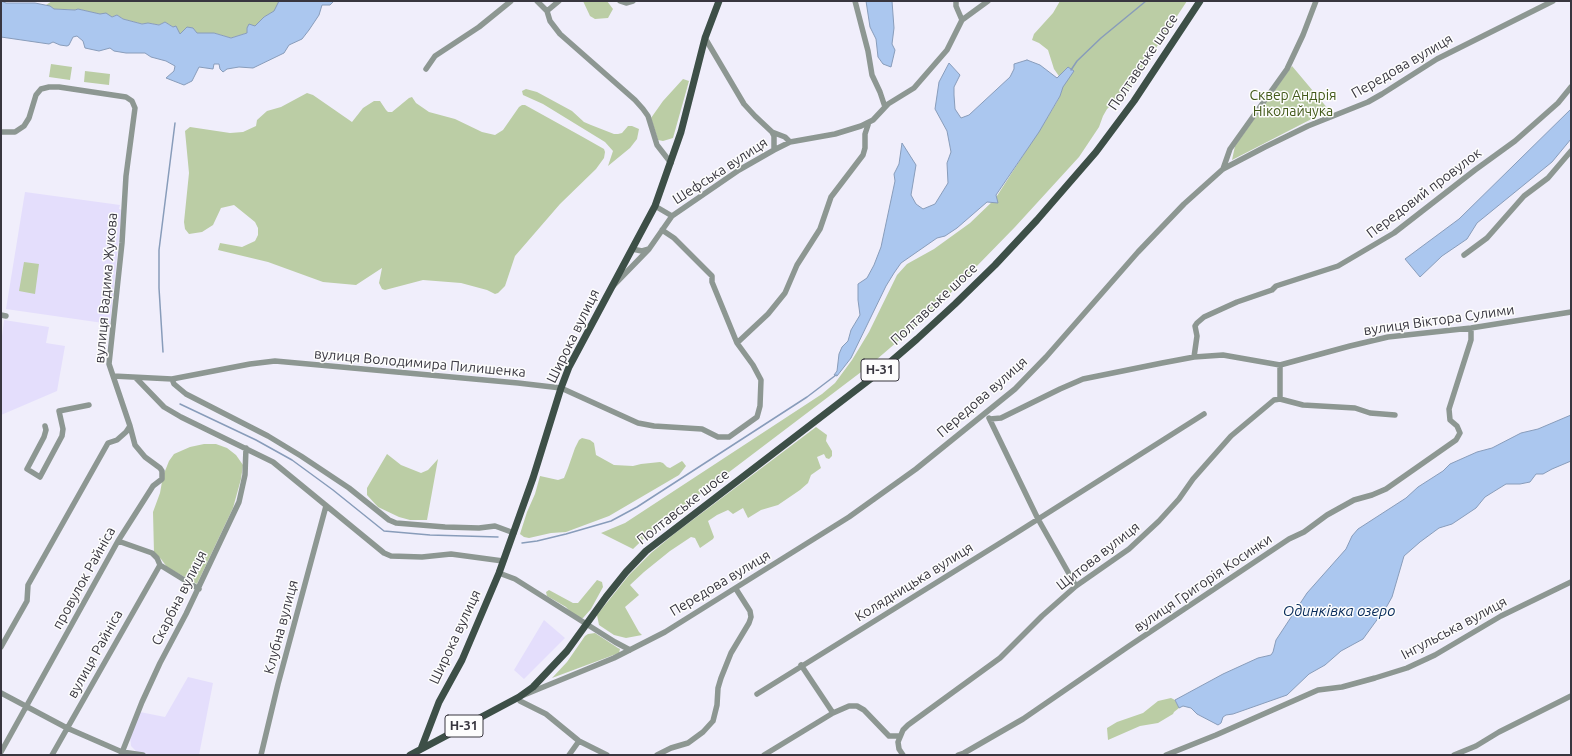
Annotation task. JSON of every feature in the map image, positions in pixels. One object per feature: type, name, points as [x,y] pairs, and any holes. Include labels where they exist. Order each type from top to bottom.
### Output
[{"type":"main road","name":"Широка вулиця","points":[[421,749],[439,702],[462,660],[499,573],[533,478],[569,367],[655,206],[681,132],[705,38],[719,1]]},
{"type":"main road","name":"Полтавське шосе","points":[[519,697],[533,687],[556,664],[626,572],[646,551],[873,376],[928,329],[995,265],[1037,220],[1096,152],[1134,101],[1200,1]]},
{"type":"main road","name":"Передова вулиця","points":[[410,755],[519,697]]},
{"type":"street","points":[[426,69],[435,56],[479,27],[511,1]]},
{"type":"street","points":[[537,1],[548,11],[550,21],[560,34],[635,100],[643,109],[648,116],[657,145],[671,163]]},
{"type":"street","points":[[548,11],[559,1]]},
{"type":"street","points":[[620,1],[626,3],[633,1]]},
{"type":"street","points":[[855,1],[868,51],[872,76],[880,92],[884,107]]},
{"type":"street","points":[[956,1],[956,6],[962,20]]},
{"type":"street","points":[[662,230],[674,238],[712,276],[712,282],[737,343],[768,314],[785,292],[797,265],[820,229],[832,197],[863,155],[865,148],[865,134],[869,122],[878,116],[884,107],[914,88],[947,50],[962,20],[988,1]]},
{"type":"street","points":[[1223,169],[1230,149],[1287,69],[1303,35],[1316,1]]},
{"type":"street","name":"Передова вулиця","points":[[519,697],[602,664],[665,632],[850,517],[916,470],[1015,389],[1046,357],[1138,252],[1184,204],[1223,169],[1308,126],[1373,99],[1437,59],[1553,1]]},
{"type":"street","points":[[705,38],[744,104],[772,132],[785,137],[790,142]]},
{"type":"street","name":"вулиця Вадима Жукова","points":[[1,132],[15,132],[24,126],[29,118],[36,95],[41,90],[50,87],[59,86],[119,96],[129,99],[133,104],[134,117],[126,176],[122,243],[109,364],[130,426]]},
{"type":"street","name":"Передовий провулок","points":[[1194,357],[1197,336],[1195,326],[1204,317],[1237,302],[1272,290],[1276,286],[1338,266],[1394,233],[1520,138],[1558,103],[1571,87]]},
{"type":"street","name":"Шефська вулиця","points":[[655,206],[672,216],[739,170],[790,142],[836,134],[869,122]]},
{"type":"street","points":[[772,132],[774,136],[774,150]]},
{"type":"street","points":[[1464,255],[1487,238],[1524,196],[1548,178],[1571,151]]},
{"type":"street","points":[[611,288],[649,249],[672,216]]},
{"type":"street","points":[[632,249],[642,251],[649,249]]},
{"type":"street","name":"вулиця Віктора Сулими","points":[[990,419],[1001,418],[1084,379],[1194,357],[1223,355],[1280,365],[1388,337],[1471,328],[1571,312]]},
{"type":"street","name":"вулиця Григорія Косинки","points":[[958,755],[970,750],[1023,720],[1128,646],[1290,539],[1304,532],[1333,511],[1354,500],[1379,493],[1456,440],[1460,432],[1457,426],[1450,420],[1449,410],[1471,340],[1471,328]]},
{"type":"street","name":"вулиця Володимира Пилишенка","points":[[113,376],[172,379],[250,364],[275,361],[561,388],[638,423],[654,426],[702,429],[718,438],[723,438],[735,433],[757,418],[760,406],[761,380],[753,365],[737,343]]},
{"type":"street","points":[[1280,365],[1280,399],[1303,405],[1350,408],[1370,413],[1395,415]]},
{"type":"street","points":[[136,378],[164,407],[273,462],[376,548],[391,556],[422,557],[451,554],[470,555],[503,561]]},
{"type":"street","points":[[172,379],[174,384],[186,394],[268,436],[301,456],[349,488],[396,524],[479,528],[495,526],[514,532]]},
{"type":"street","name":"Щитова вулиця","points":[[900,736],[908,725],[1000,658],[1042,616],[1076,586],[1129,550],[1179,499],[1193,479],[1231,436],[1266,405],[1274,400],[1280,399]]},
{"type":"street","points":[[45,426],[46,430],[44,437],[27,469],[40,477],[62,436],[59,411],[89,405]]},
{"type":"street","points":[[987,413],[1038,519],[1076,586]]},
{"type":"street","name":"Колядницька вулиця","points":[[756,694],[1204,414]]},
{"type":"street","points":[[1,647],[27,602],[28,585],[108,443],[117,440],[130,426]]},
{"type":"street","name":"провулок Райніса","points":[[1,752],[118,541],[153,486],[162,479],[160,468],[142,455],[134,445],[130,426]]},
{"type":"street","name":"Скарбна вулиця","points":[[122,753],[142,702],[160,663],[199,589],[239,502],[245,475],[246,448]]},
{"type":"street","name":"Клубна вулиця","points":[[261,755],[278,684],[326,506]]},
{"type":"street","points":[[118,541],[152,553],[157,558],[160,565],[199,589]]},
{"type":"street","name":"вулиця Райніса","points":[[52,755],[160,565]]},
{"type":"street","points":[[499,573],[515,579],[630,650]]},
{"type":"street","name":"Інгульська вулиця","points":[[1166,755],[1216,735],[1318,690],[1348,685],[1407,668],[1435,655],[1501,616],[1571,582]]},
{"type":"street","points":[[657,755],[671,748],[688,743],[703,732],[713,721],[721,678],[751,617],[750,611],[736,589]]},
{"type":"street","points":[[802,665],[833,713]]},
{"type":"street","points":[[1,693],[67,728],[122,753],[143,755]]},
{"type":"street","points":[[1454,755],[1476,746],[1499,732],[1571,696]]},
{"type":"street","points":[[519,697],[520,701],[546,714],[579,741],[607,755]]},
{"type":"street","points":[[764,755],[833,713],[849,706],[857,706],[864,710],[890,736],[900,736],[898,742],[898,752],[903,755]]},
{"type":"street","points":[[569,755],[579,741]]},
{"type":"shaded area","points":[[25,192],[120,205],[119,209],[122,210],[110,324],[6,309]]},
{"type":"shaded area","points":[[4,320],[49,327],[46,343],[65,346],[57,391],[1,415],[1,344]]},
{"type":"shaded area","points":[[544,620],[565,638],[524,679],[514,670]]},
{"type":"shaded area","points":[[188,677],[213,683],[199,755],[154,755],[137,752],[131,746],[130,736],[140,712],[165,717]]},
{"type":"green space","points":[[52,1],[279,1],[275,11],[264,17],[255,26],[247,28],[247,33],[231,38],[214,33],[180,34],[165,22],[159,25],[148,23],[142,24],[123,19],[117,15],[112,17],[78,9],[54,9],[46,5]]},
{"type":"green space","points":[[583,1],[607,1],[613,9],[608,18],[595,19],[590,16]]},
{"type":"green space","points":[[1060,1],[1187,1],[1129,89],[1107,109],[1099,127],[1079,157],[1015,227],[933,311],[869,366],[654,529],[633,549],[601,533],[625,523],[822,394],[835,383],[852,360],[869,332],[897,275],[907,264],[934,249],[970,223],[995,199],[1058,100],[1063,85],[1054,69],[1048,50],[1032,40],[1034,34],[1053,13]]},
{"type":"green space","points":[[51,64],[72,67],[70,80],[49,77]]},
{"type":"green space","name":"Сквер Андрія Ніколайчука","points":[[1292,66],[1329,110],[1232,160],[1235,146]]},
{"type":"green space","points":[[85,71],[110,74],[109,85],[84,82]]},
{"type":"green space","points":[[683,79],[689,81],[673,138],[663,141],[658,140],[651,118],[663,101]]},
{"type":"green space","points":[[526,89],[537,92],[572,111],[584,122],[614,134],[622,133],[628,126],[639,129],[637,139],[630,148],[608,166],[613,151],[605,142],[543,104],[523,95],[522,91]]},
{"type":"green space","points":[[307,93],[313,95],[352,122],[363,108],[374,101],[380,101],[388,112],[392,112],[412,97],[416,103],[429,112],[455,119],[482,132],[495,135],[503,130],[519,107],[525,105],[604,149],[604,158],[596,169],[560,204],[515,256],[505,286],[495,294],[487,290],[461,283],[423,280],[385,290],[382,289],[379,283],[382,268],[356,285],[323,282],[268,262],[218,250],[220,243],[242,247],[255,241],[258,235],[258,228],[255,222],[234,205],[221,208],[213,225],[202,232],[189,234],[185,229],[184,222],[189,173],[185,131],[190,127],[230,133],[243,132],[256,126],[257,120],[267,111],[281,107]]},
{"type":"green space","points":[[24,262],[39,264],[35,294],[19,291]]},
{"type":"green space","points":[[816,427],[827,435],[826,441],[832,451],[832,456],[829,459],[826,458],[824,454],[817,457],[821,468],[811,475],[808,483],[800,490],[778,505],[761,510],[748,518],[743,508],[733,514],[728,510],[717,515],[708,521],[714,537],[713,539],[700,548],[695,538],[691,537],[670,551],[630,585],[639,595],[625,607],[642,635],[626,638],[614,635],[599,625],[597,615],[629,575],[651,553]]},
{"type":"green space","points":[[582,438],[590,440],[594,443],[596,455],[614,465],[633,466],[660,462],[670,468],[682,461],[686,466],[679,475],[609,516],[566,532],[551,533],[529,538],[524,537],[520,534],[540,476],[558,480],[564,478],[575,448],[579,440]]},
{"type":"green space","points":[[204,444],[216,444],[227,448],[236,455],[243,465],[241,479],[233,508],[197,584],[167,567],[154,553],[153,512],[160,493],[163,476],[169,461],[174,454],[190,447]]},
{"type":"green space","points":[[387,454],[401,465],[421,473],[428,470],[438,459],[427,520],[410,520],[399,517],[378,507],[367,495],[367,488]]},
{"type":"green space","points":[[597,580],[602,582],[603,587],[591,609],[583,618],[573,615],[566,607],[547,596],[546,592],[549,590],[573,603],[578,603]]},
{"type":"green space","points":[[595,633],[620,649],[619,653],[552,678],[567,662],[585,636]]},
{"type":"green space","points":[[1171,698],[1175,700],[1179,708],[1173,714],[1158,723],[1140,726],[1108,740],[1107,728],[1117,722],[1143,713],[1158,701]]},
{"type":"water","points":[[1,1],[6,3],[35,3],[50,6],[54,9],[78,9],[100,14],[106,13],[112,17],[117,15],[123,19],[142,24],[148,23],[159,25],[165,22],[173,27],[176,26],[180,34],[187,27],[193,28],[197,33],[214,33],[231,38],[247,33],[249,24],[255,26],[264,17],[274,11],[279,1],[334,1],[330,5],[322,5],[319,15],[302,39],[289,45],[284,53],[253,68],[239,67],[227,69],[223,72],[220,69],[219,64],[214,64],[213,69],[199,67],[192,81],[184,85],[166,78],[174,71],[175,66],[166,61],[151,57],[145,53],[126,53],[114,51],[110,48],[99,51],[85,48],[83,41],[77,36],[73,37],[67,46],[53,42],[49,44],[1,37]]},
{"type":"water","points":[[866,1],[892,1],[894,28],[892,44],[895,50],[891,67],[883,64],[878,57],[876,39],[870,27]]},
{"type":"water","points":[[1027,60],[1040,65],[1057,78],[1068,67],[1074,71],[1063,87],[1060,96],[1039,132],[996,195],[998,203],[987,202],[957,228],[945,236],[937,238],[901,263],[886,286],[851,358],[837,376],[834,375],[837,371],[839,354],[842,347],[848,341],[851,330],[860,315],[858,284],[867,278],[881,247],[895,181],[894,174],[899,164],[902,143],[916,165],[911,195],[916,204],[923,209],[935,204],[948,183],[947,163],[951,152],[947,131],[935,109],[939,82],[949,63],[960,75],[954,87],[954,95],[955,109],[961,118],[969,115],[1010,77],[1014,69],[1014,64]]},
{"type":"water","points":[[1571,109],[1571,139],[1552,162],[1477,223],[1467,239],[1442,256],[1420,277],[1405,259],[1459,219]]},
{"type":"water","name":"Одинківка озеро","points":[[1571,415],[1571,461],[1543,474],[1536,474],[1530,482],[1506,484],[1485,497],[1476,508],[1452,524],[1439,528],[1420,542],[1404,556],[1392,597],[1363,639],[1341,651],[1325,665],[1309,674],[1287,695],[1233,714],[1226,715],[1218,725],[1197,714],[1191,708],[1183,706],[1179,708],[1175,700],[1223,674],[1258,658],[1271,655],[1276,640],[1307,593],[1346,549],[1352,536],[1358,529],[1406,498],[1418,487],[1443,471],[1450,464],[1477,452],[1492,448],[1521,433],[1538,429]]},
{"type":"waterway","points":[[1071,70],[1077,61],[1101,38],[1146,1]]},
{"type":"waterway","points":[[163,352],[159,288],[159,250],[175,123]]},
{"type":"waterway","points":[[522,543],[566,534],[611,521],[637,507],[807,397],[836,375]]},
{"type":"waterway","points":[[180,404],[256,440],[292,460],[333,490],[384,531],[430,535],[498,537]]}]
